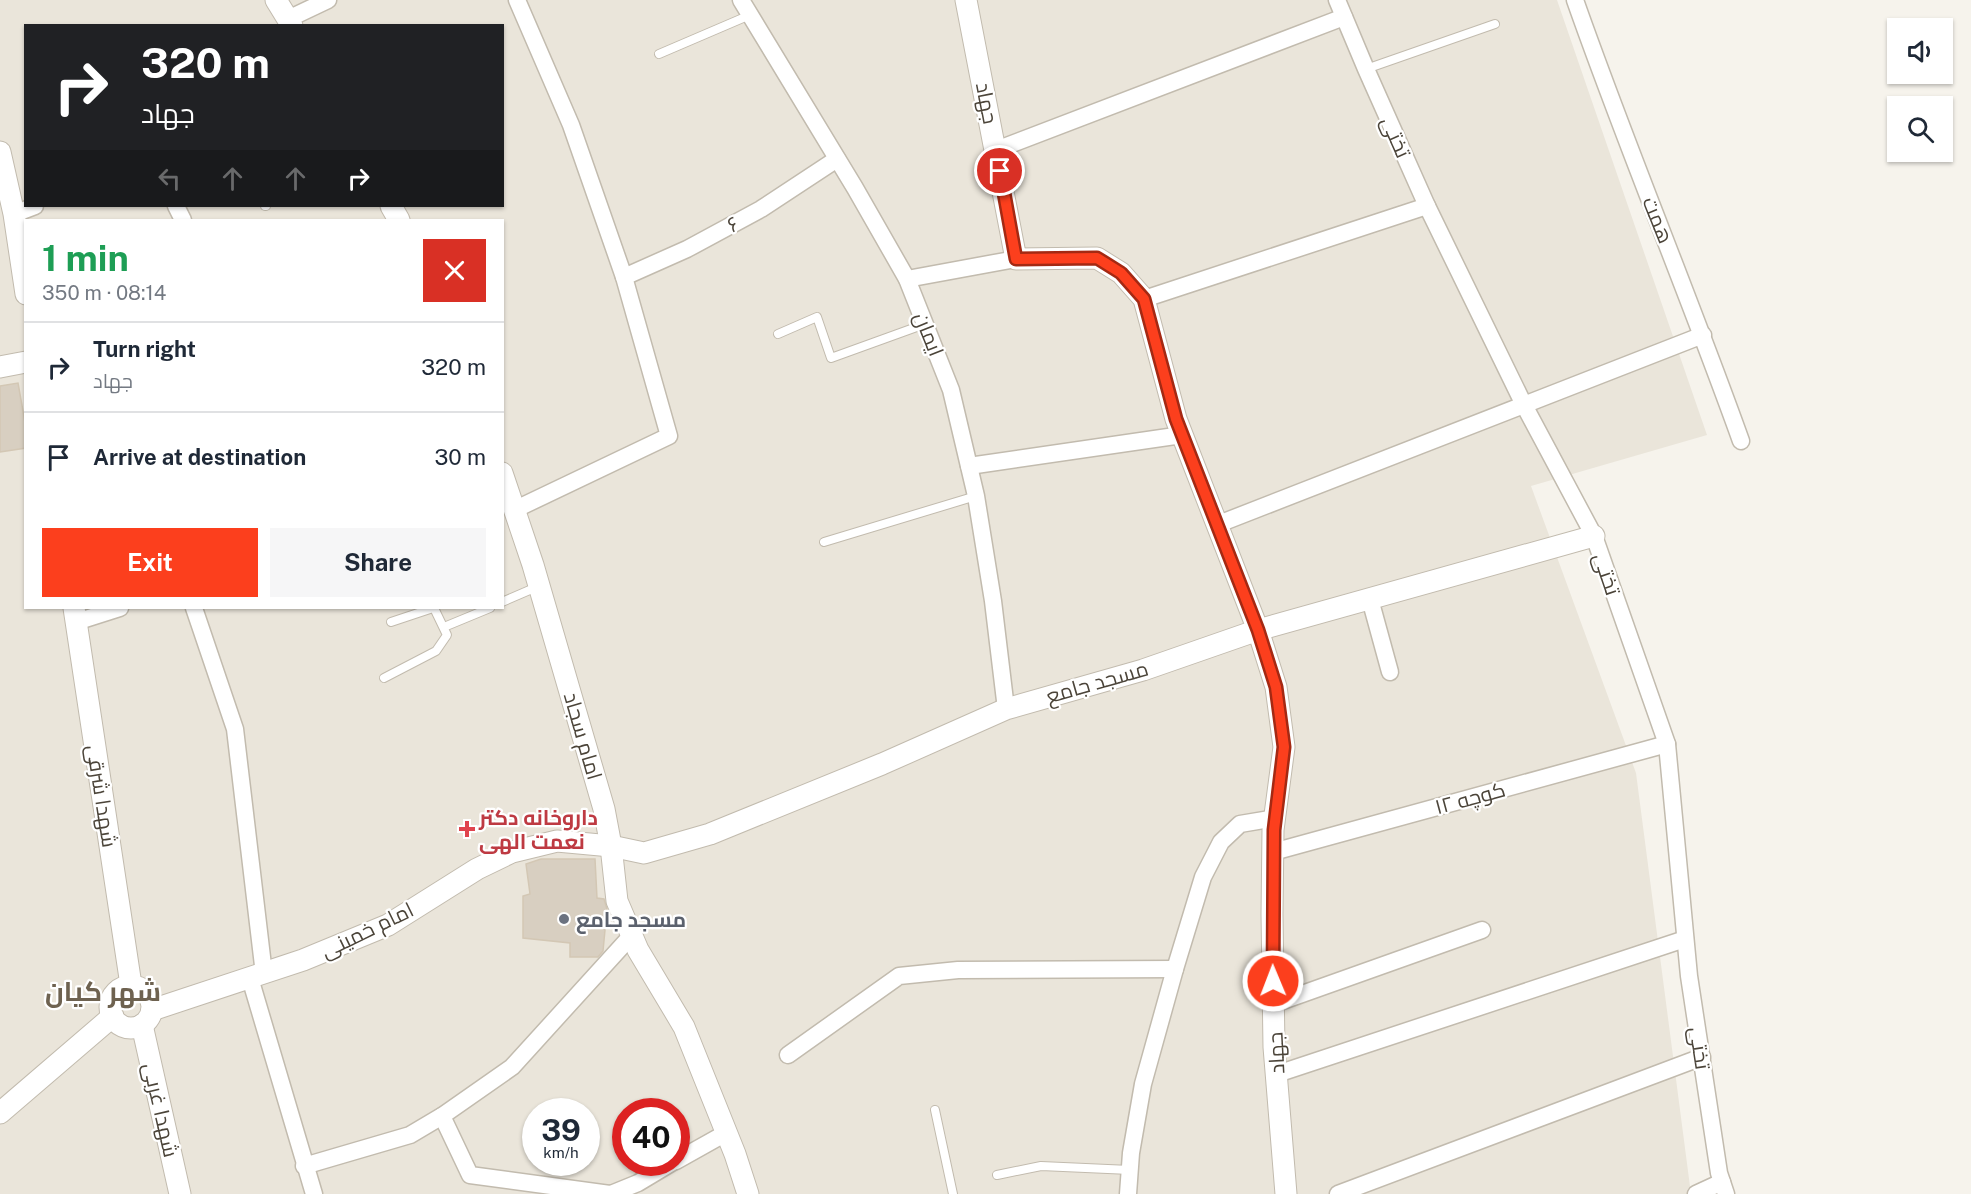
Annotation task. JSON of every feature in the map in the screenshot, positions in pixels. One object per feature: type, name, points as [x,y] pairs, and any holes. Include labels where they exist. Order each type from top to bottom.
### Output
[{"type":"street","points":[[276,0],[290,22],[328,0]]},
{"type":"street","points":[[516,509],[669,436],[624,277],[571,125],[517,0]]},
{"type":"street","name":"ایمان","points":[[741,0],[907,279],[951,390],[976,496],[993,601],[1006,709]]},
{"type":"street","name":"جهاد","points":[[966,0],[1016,259],[1097,258],[1121,273],[1144,299],[1182,435],[1258,630],[1276,687],[1284,747],[1273,852],[1274,1004],[1276,1074],[1286,1194]]},
{"type":"street","name":"تختی","points":[[1337,0],[1365,69],[1427,206],[1524,405],[1594,536],[1667,744],[1685,939],[1719,1173],[1724,1188]]},
{"type":"street","name":"همت","points":[[1575,0],[1741,441]]},
{"type":"street","points":[[996,150],[1344,17]]},
{"type":"street","points":[[0,152],[14,214],[24,281]]},
{"type":"street","name":"۶","points":[[624,277],[687,249],[750,215],[837,159]]},
{"type":"street","points":[[1144,299],[1427,206]]},
{"type":"street","points":[[14,214],[32,207]]},
{"type":"street","points":[[907,279],[1016,259]]},
{"type":"street","points":[[1216,525],[1703,336]]},
{"type":"street","points":[[0,367],[24,362]]},
{"type":"street","points":[[969,466],[1182,435]]},
{"type":"street","name":"امام سجاد","points":[[504,478],[516,509],[591,763],[611,846],[618,901],[638,950],[684,1027],[748,1194]]},
{"type":"street","name":"مسجد جامع","points":[[611,846],[644,853],[710,834],[882,764],[1006,709],[1143,670],[1258,630],[1594,536]]},
{"type":"street","points":[[1370,599],[1390,672]]},
{"type":"street","points":[[75,615],[114,609]]},
{"type":"street","points":[[194,609],[235,729],[257,976],[304,1166],[314,1194]]},
{"type":"street","name":"شهدا شرقی","points":[[75,615],[131,985]]},
{"type":"street","name":"کوچه ۱۲","points":[[1273,852],[1667,744]]},
{"type":"street","points":[[1128,1194],[1143,1084],[1203,877],[1221,842],[1240,824],[1275,818]]},
{"type":"street","name":"امام خمینی","points":[[147,1017],[303,960],[388,925],[477,869],[512,852],[556,841],[611,846]]},
{"type":"street","points":[[1274,1004],[1482,930]]},
{"type":"street","points":[[304,1166],[410,1135],[442,1116],[512,1067],[632,936]]},
{"type":"street","points":[[1276,1074],[1685,939]]},
{"type":"street","points":[[788,1055],[899,976],[958,970],[1175,969]]},
{"type":"street","points":[[131,985],[147,993],[152,1004],[147,1017],[129,1028],[122,1026],[113,1016],[111,1002],[113,996],[124,987],[131,985]]},
{"type":"street","points":[[0,1113],[113,1016]]},
{"type":"street","name":"شهدا غربی","points":[[147,1017],[180,1194]]},
{"type":"street","points":[[1338,1194],[1702,1058]]},
{"type":"street","points":[[442,1116],[470,1174],[610,1194],[640,1188],[656,1176]]},
{"type":"street","points":[[690,1153],[726,1133]]},
{"type":"street","points":[[1696,1194],[1724,1188]]},
{"type":"lane","points":[[659,54],[750,15]]},
{"type":"lane","points":[[1365,69],[1495,24]]},
{"type":"lane","points":[[778,334],[817,317],[831,358],[926,324]]},
{"type":"lane","points":[[824,542],[976,496]]},
{"type":"lane","points":[[504,601],[539,586]]},
{"type":"lane","points":[[391,622],[431,609]]},
{"type":"lane","points":[[384,678],[436,651],[447,635],[435,609]]},
{"type":"lane","points":[[444,627],[488,609]]},
{"type":"lane","points":[[935,1110],[953,1194]]},
{"type":"lane","points":[[997,1175],[1041,1166],[1130,1170]]},
{"type":"shaded area","points":[[0,0],[1557,0],[1707,435],[1531,486],[1636,773],[1691,1194],[0,1194]]},
{"type":"building","points":[[18,383],[24,417],[24,448],[0,452],[0,386]]},
{"type":"building","name":"مسجد جامع","points":[[541,859],[595,859],[597,898],[604,899],[607,909],[603,951],[598,957],[570,957],[570,943],[523,938],[523,896],[530,894],[526,864]]},
{"type":"place","name":"داروخانه دکتر نعمت الهی","points":[[467,829]]},
{"type":"place","name":"مسجد جامع","points":[[564,919]]},
{"type":"district","name":"شهر کیان","points":[[103,991]]},
{"type":"route","points":[[1000,171],[1016,259],[1097,258],[1121,273],[1144,299],[1176,419],[1258,630],[1276,687],[1284,747],[1274,830],[1273,981]]}]
